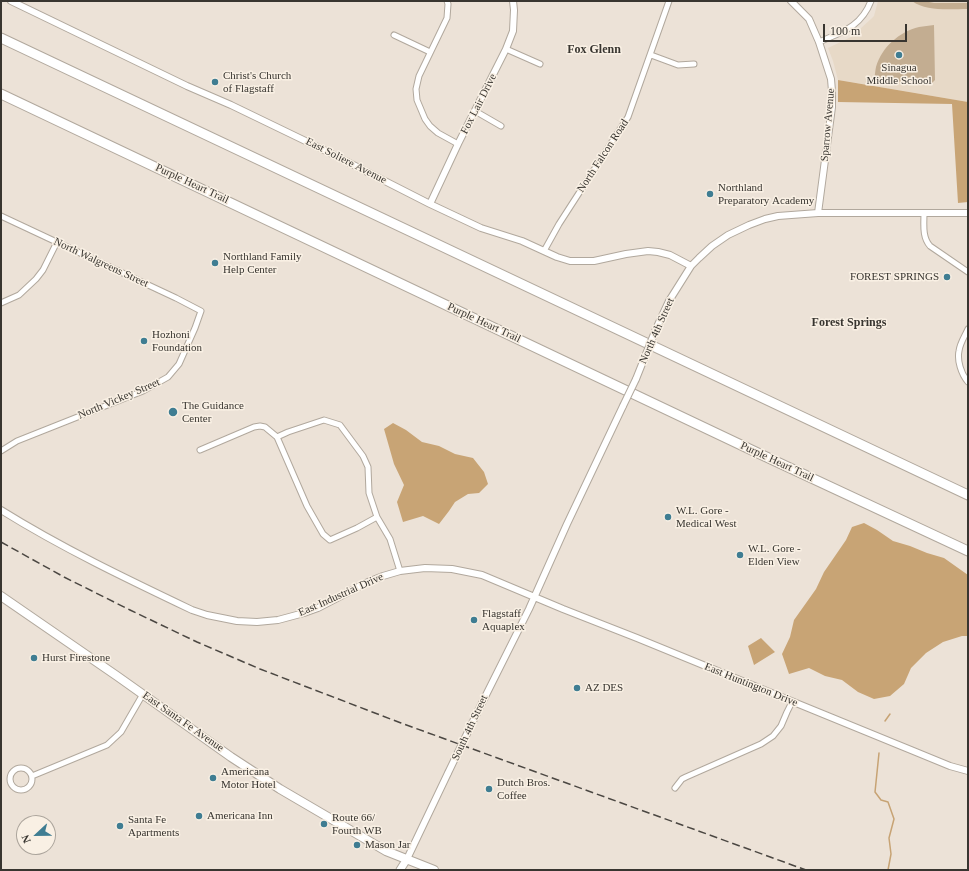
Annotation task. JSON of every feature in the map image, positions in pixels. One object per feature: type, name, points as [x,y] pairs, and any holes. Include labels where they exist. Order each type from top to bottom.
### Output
[{"type":"highway","points":[[1,38],[968,495]]},
{"type":"highway","name":"Purple Heart Trail","points":[[1,94],[968,552]]},
{"type":"main road","name":"East Santa Fe Avenue","points":[[1,596],[280,789],[386,851],[434,870]]},
{"type":"main road","points":[[400,870],[407,859]]},
{"type":"street","name":"East Soliere Avenue","points":[[11,1],[231,105],[481,228],[522,241],[557,257],[570,261],[594,261],[639,252],[658,252],[678,259],[691,266]]},
{"type":"street","points":[[447,1],[447,18],[419,76],[416,89],[417,100],[425,119],[430,126],[438,133],[458,144]]},
{"type":"street","name":"Fox Lair Drive","points":[[430,204],[458,144],[506,49],[513,31],[513,1]]},
{"type":"street","name":"North Falcon Road","points":[[544,251],[559,224],[628,117],[669,1]]},
{"type":"street","name":"Sparrow Avenue","points":[[791,1],[809,19],[819,42],[831,79],[832,107],[818,213]]},
{"type":"street","points":[[819,42],[848,29],[858,21],[868,9],[871,1]]},
{"type":"street","points":[[394,35],[430,52]]},
{"type":"street","points":[[506,49],[540,64]]},
{"type":"street","points":[[651,54],[678,65],[694,64]]},
{"type":"street","points":[[475,111],[501,126]]},
{"type":"street","name":"North 4th Street","points":[[534,597],[636,378],[669,301],[691,266],[712,246],[728,235],[749,225],[778,216],[818,213],[968,213]]},
{"type":"street","points":[[924,213],[925,238],[927,242],[930,246],[968,272]]},
{"type":"street","name":"North Walgreens Street","points":[[1,216],[201,311]]},
{"type":"street","points":[[1,303],[19,294],[36,279],[43,270],[57,242]]},
{"type":"street","name":"North Vickey Street","points":[[1,451],[17,441],[143,391],[168,377],[179,364],[201,311]]},
{"type":"street","points":[[968,329],[959,350],[958,358],[962,372],[968,382]]},
{"type":"street","points":[[277,437],[324,420],[340,425],[363,456],[368,467],[368,493],[377,517],[390,539],[400,571]]},
{"type":"street","points":[[200,450],[254,427],[265,427],[277,437],[307,506],[323,534],[330,540],[377,517]]},
{"type":"street","name":"East Industrial Drive","points":[[1,510],[22,524],[150,590],[192,610],[223,619],[258,622],[278,620],[304,614],[383,576],[400,571],[425,568],[452,569],[482,575],[534,597]]},
{"type":"street","name":"East Huntington Drive","points":[[534,597],[950,766],[968,771]]},
{"type":"street","name":"South 4th Street","points":[[407,859],[534,597]]},
{"type":"street","points":[[32,776],[107,745],[121,732],[142,694]]},
{"type":"street","points":[[675,788],[682,779],[761,744],[772,736],[781,726],[792,702]]},
{"type":"street","points":[[24,768],[30,772],[32,776],[32,783],[27,789],[19,791],[16,790],[11,784],[11,775],[16,769],[24,768]]},
{"type":"shaded area","name":"Sinagua Middle School","points":[[878,1],[968,1],[968,102],[838,80],[828,48],[851,37],[871,19],[874,16]]},
{"type":"shaded area","points":[[912,1],[934,3],[968,3],[968,9],[925,7]]},
{"type":"shaded area","points":[[934,25],[935,80],[931,84],[874,80],[876,67],[882,53],[892,41],[912,29]]},
{"type":"shaded area","points":[[838,80],[968,102],[968,202],[958,203],[952,104],[838,102]]},
{"type":"shaded area","points":[[393,423],[406,430],[422,442],[439,446],[455,454],[473,458],[484,472],[488,484],[479,493],[468,494],[455,502],[439,524],[423,516],[403,522],[397,502],[404,485],[394,464],[384,429]]},
{"type":"shaded area","points":[[864,523],[893,541],[944,558],[968,575],[968,636],[962,636],[943,642],[926,653],[911,668],[904,684],[890,696],[874,699],[858,692],[842,680],[825,676],[809,668],[789,674],[782,654],[790,637],[794,620],[816,589],[824,572],[846,540],[852,527]]},
{"type":"shaded area","points":[[761,638],[775,652],[754,665],[748,646]]},
{"type":"waterway","points":[[885,721],[890,714]]},
{"type":"waterway","points":[[879,753],[875,792],[881,800],[888,802],[894,819],[889,838],[891,854],[888,870]]},
{"type":"railway","points":[[1,542],[64,577],[130,610],[197,642],[260,669],[401,723],[806,870]]},
{"type":"place","name":"Sinagua Middle School","points":[[899,55]]},
{"type":"place","name":"Christ's Church of Flagstaff","points":[[215,82]]},
{"type":"place","name":"Northland Preparatory Academy","points":[[710,194]]},
{"type":"place","name":"Northland Family Help Center","points":[[215,263]]},
{"type":"place","name":"FOREST SPRINGS","points":[[947,277]]},
{"type":"place","name":"Hozhoni Foundation","points":[[144,341]]},
{"type":"place","name":"The Guidance Center","points":[[173,412]]},
{"type":"place","name":"W.L. Gore - Medical West","points":[[668,517]]},
{"type":"place","name":"W.L. Gore - Elden View","points":[[740,555]]},
{"type":"place","name":"Flagstaff Aquaplex","points":[[474,620]]},
{"type":"place","name":"Hurst Firestone","points":[[34,658]]},
{"type":"place","name":"AZ DES","points":[[577,688]]},
{"type":"place","name":"Americana Motor Hotel","points":[[213,778]]},
{"type":"place","name":"Dutch Bros. Coffee","points":[[489,789]]},
{"type":"place","name":"Americana Inn","points":[[199,816]]},
{"type":"place","name":"Route 66/ Fourth WB","points":[[324,824]]},
{"type":"place","name":"Santa Fe Apartments","points":[[120,826]]},
{"type":"place","name":"Mason Jar","points":[[357,845]]},
{"type":"district","name":"Fox Glenn","points":[[594,50]]},
{"type":"district","name":"Forest Springs","points":[[849,323]]}]
